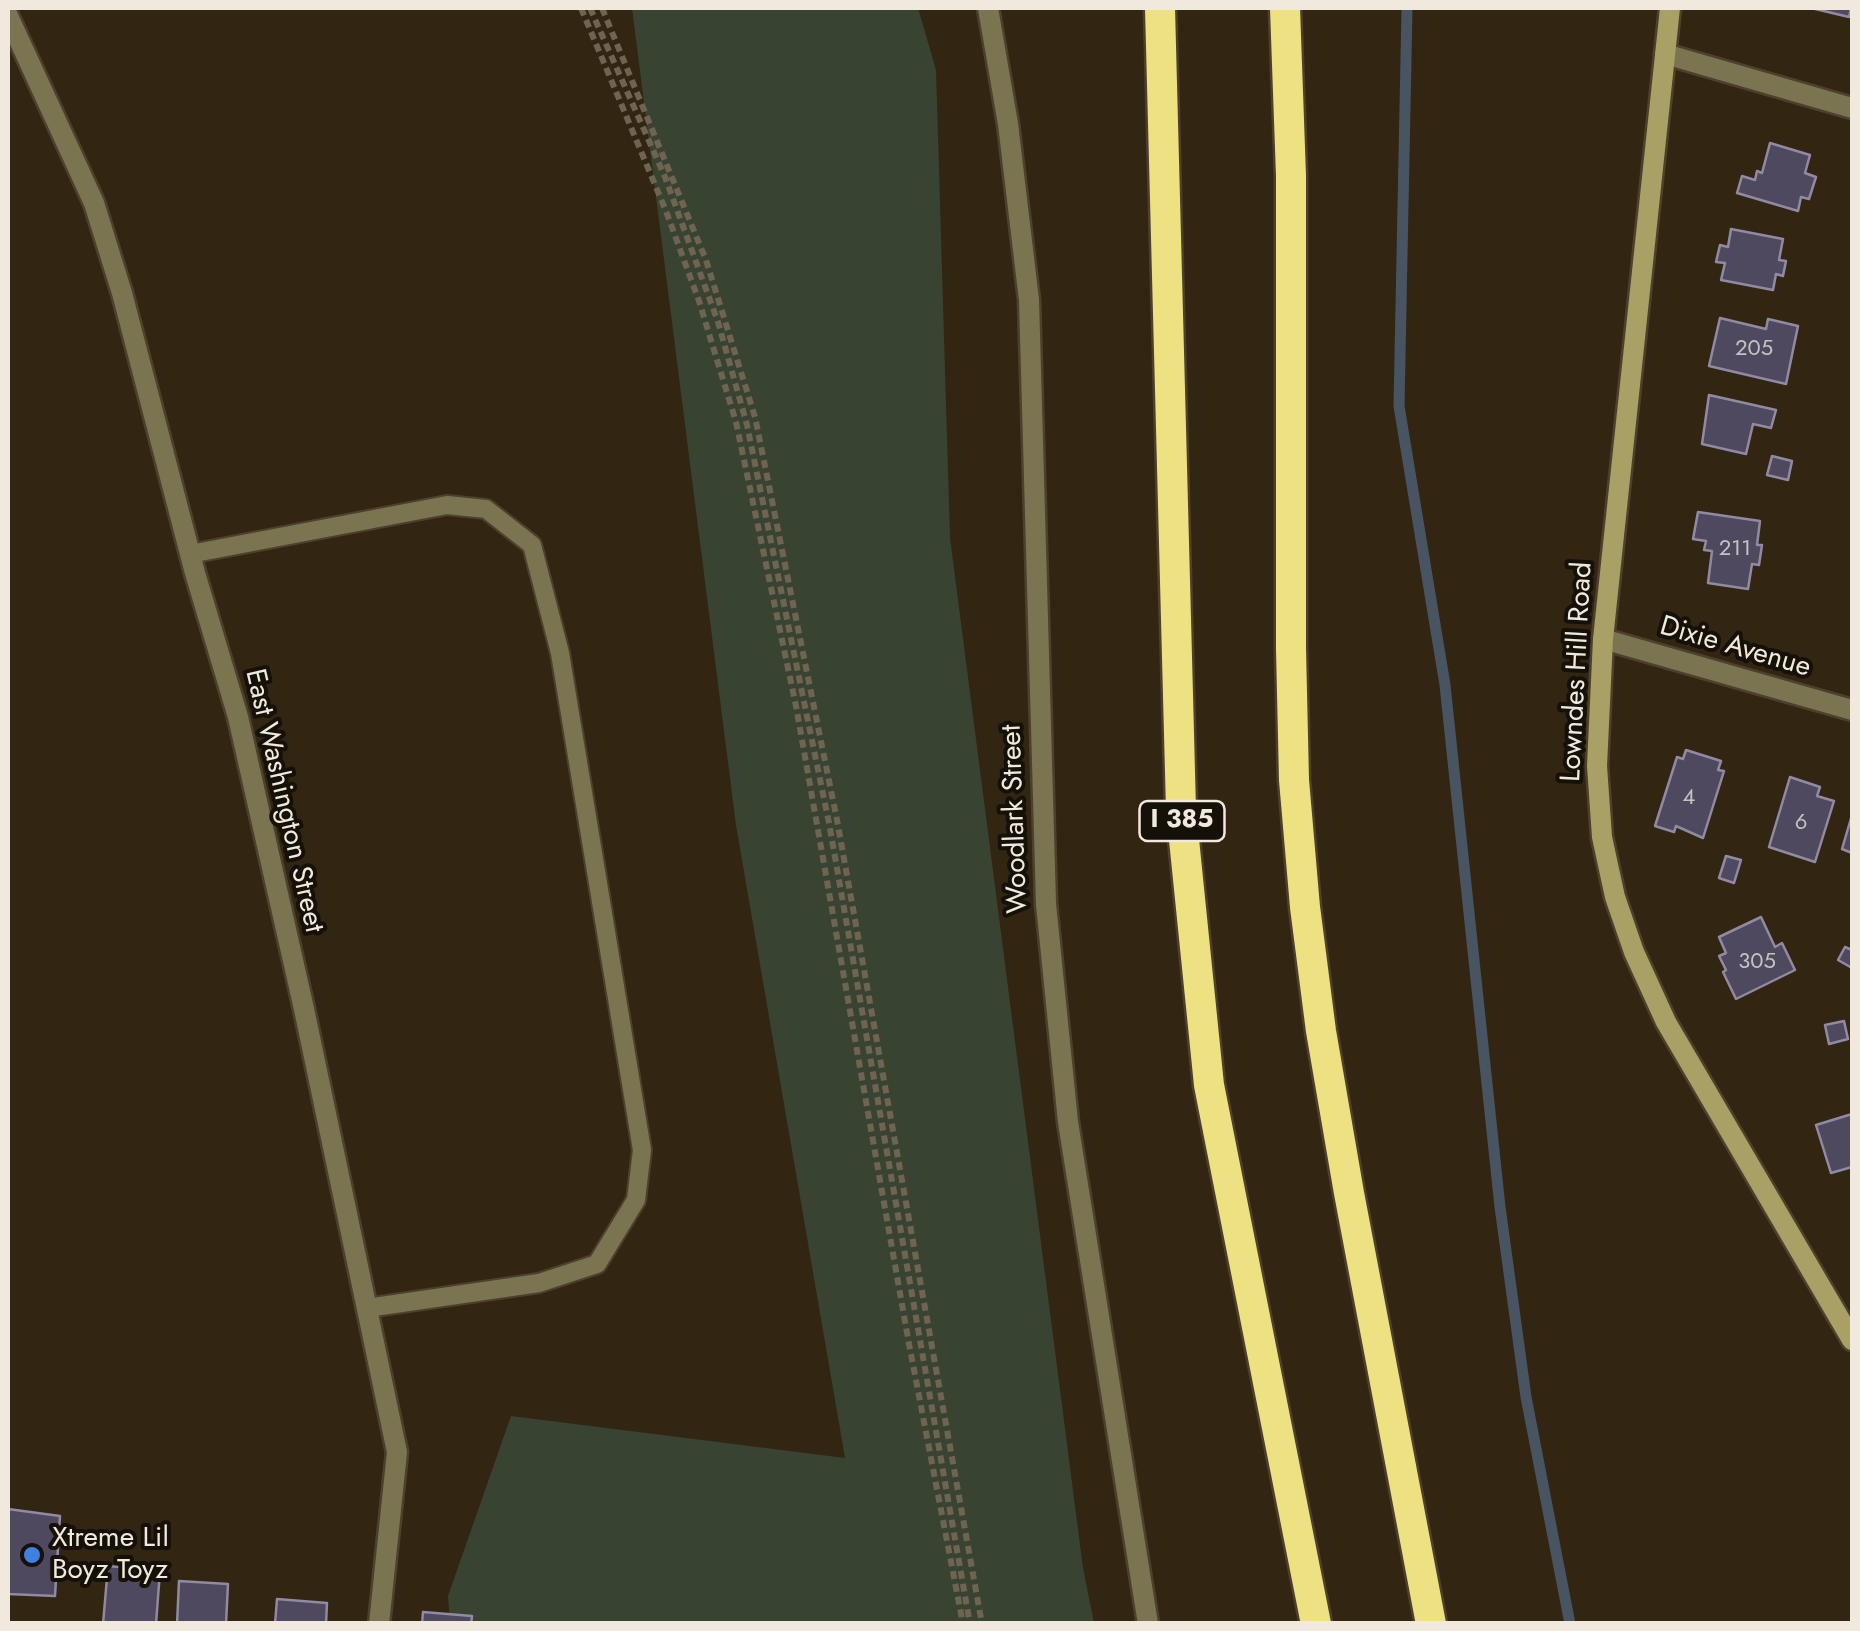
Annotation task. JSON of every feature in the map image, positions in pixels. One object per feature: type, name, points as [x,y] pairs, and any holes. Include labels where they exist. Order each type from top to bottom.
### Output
[{"type":"highway","name":"I 385","points":[[1160,8],[1181,810],[1209,1085],[1316,1624]]},
{"type":"highway","points":[[1285,8],[1291,176],[1294,780],[1327,1067],[1432,1624]]},
{"type":"street","name":"Woodlark Street","points":[[988,8],[1008,124],[1029,300],[1046,904],[1068,1122],[1148,1624]]},
{"type":"street","name":"Lowndes Hill Road","points":[[1670,8],[1603,639],[1596,766],[1602,837],[1614,897],[1666,1022],[1849,1329]]},
{"type":"street","name":"East Washington Street","points":[[8,16],[94,203],[238,718],[397,1452],[379,1624]]},
{"type":"street","points":[[1665,54],[1852,108]]},
{"type":"street","name":"Dixie Avenue","points":[[1603,639],[1852,710]]},
{"type":"lane","points":[[190,554],[447,504],[486,509],[532,545],[560,653],[642,1150],[636,1200],[597,1264],[539,1283],[367,1308]]},
{"type":"path","points":[[581,8],[666,211],[699,300],[736,422],[796,706],[909,1344],[966,1624]]},
{"type":"path","points":[[590,8],[672,195],[718,322],[747,425],[829,824],[966,1624]]},
{"type":"path","points":[[602,8],[706,260],[755,417],[838,820],[982,1624]]},
{"type":"green space","points":[[632,8],[918,8],[936,70],[950,538],[1083,1568],[1094,1623],[450,1624],[448,1596],[511,1416],[845,1458],[736,825]]},
{"type":"building","points":[[1811,8],[1851,8],[1849,17]]},
{"type":"building","points":[[1770,143],[1810,155],[1805,173],[1816,177],[1809,199],[1801,197],[1798,211],[1737,193],[1742,176],[1755,180],[1757,171],[1762,173]]},
{"type":"building","points":[[1731,229],[1783,239],[1779,260],[1786,261],[1783,276],[1776,274],[1773,290],[1721,280],[1725,263],[1716,262],[1720,245],[1728,247]]},
{"type":"building","points":[[1720,318],[1766,329],[1768,319],[1798,326],[1786,384],[1709,366]]},
{"type":"building","points":[[1709,395],[1776,410],[1771,428],[1753,424],[1746,454],[1702,444]]},
{"type":"building","points":[[1772,456],[1792,461],[1788,480],[1767,475]]},
{"type":"building","points":[[1698,512],[1760,521],[1759,565],[1752,564],[1748,589],[1708,583],[1712,551],[1704,550],[1706,541],[1693,539]]},
{"type":"building","points":[[1686,750],[1721,761],[1718,770],[1724,771],[1703,838],[1676,826],[1674,832],[1655,826],[1677,757],[1683,759]]},
{"type":"building","points":[[1790,777],[1820,787],[1817,796],[1834,801],[1815,862],[1769,847]]},
{"type":"building","points":[[1852,815],[1852,853],[1842,849]]},
{"type":"building","points":[[1726,856],[1741,860],[1734,883],[1719,878]]},
{"type":"building","points":[[1761,917],[1775,947],[1782,943],[1795,970],[1736,999],[1723,972],[1726,970],[1719,956],[1726,953],[1719,937]]},
{"type":"building","points":[[1845,947],[1852,950],[1852,968],[1838,960]]},
{"type":"building","points":[[1844,1021],[1848,1039],[1829,1044],[1825,1025]]},
{"type":"building","points":[[1852,1114],[1852,1167],[1831,1173],[1816,1125]]},
{"type":"building","name":"Xtreme Lil Boyz Toyz","points":[[8,1509],[60,1516],[55,1596],[8,1594]]},
{"type":"building","points":[[108,1566],[160,1571],[156,1624],[103,1624]]},
{"type":"building","points":[[179,1581],[228,1584],[226,1624],[177,1624]]},
{"type":"building","points":[[277,1599],[327,1603],[326,1624],[275,1624]]},
{"type":"building","points":[[423,1612],[472,1616],[471,1624],[422,1624]]},
{"type":"waterway","points":[[1407,8],[1399,406],[1445,685],[1500,1207],[1526,1397],[1570,1624]]},
{"type":"place","name":"Xtreme Lil Boyz Toyz","points":[[32,1555]]}]
